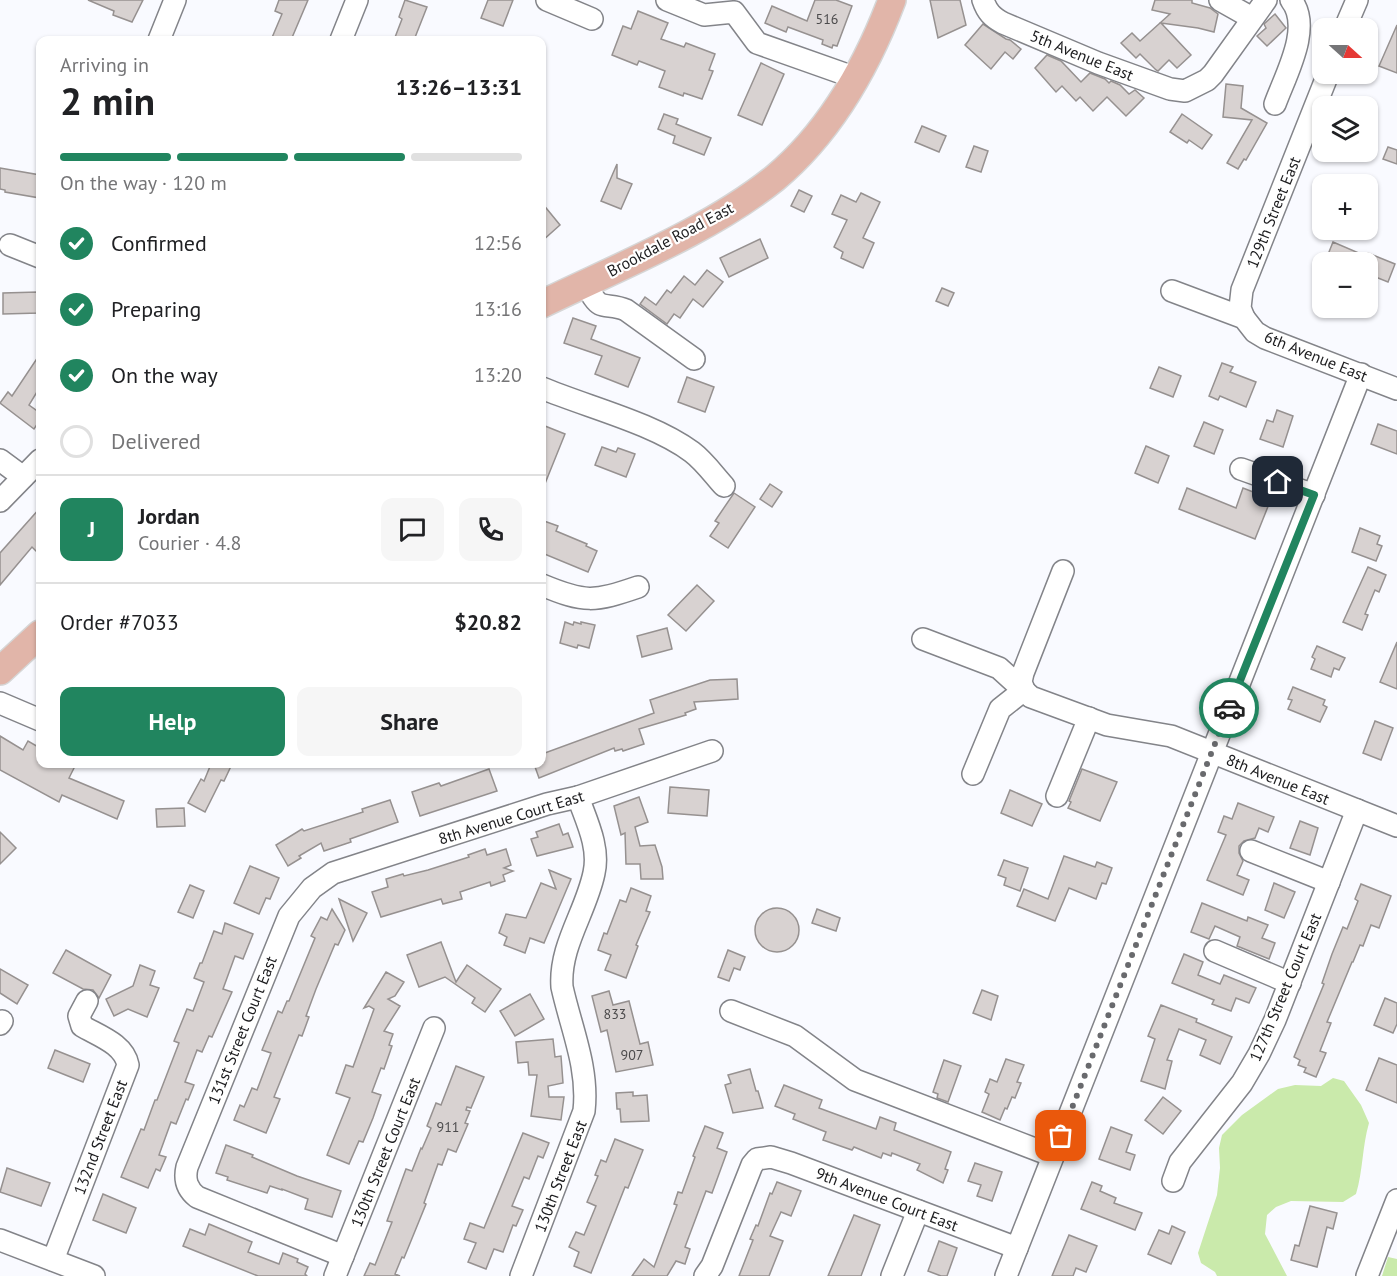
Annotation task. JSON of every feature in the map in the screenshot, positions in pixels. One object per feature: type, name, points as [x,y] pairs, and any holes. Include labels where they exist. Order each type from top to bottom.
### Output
[{"type":"main road","name":"Brookdale Road East","points":[[546,302],[720,216],[776,176],[821,130],[856,78],[892,0]]},
{"type":"main road","points":[[0,671],[36,638]]},
{"type":"street","points":[[161,36],[175,0]]},
{"type":"street","points":[[343,36],[357,0]]},
{"type":"street","points":[[548,0],[592,19]]},
{"type":"street","points":[[668,0],[704,15],[734,12],[758,43],[856,78]]},
{"type":"street","name":"5th Avenue East","points":[[983,0],[993,18],[1098,63],[1170,89],[1185,91],[1207,80],[1213,74],[1252,18]]},
{"type":"street","points":[[1220,0],[1252,18],[1266,0]]},
{"type":"street","points":[[1275,104],[1298,41],[1300,18],[1292,0]]},
{"type":"street","points":[[1349,18],[1356,0]]},
{"type":"street","name":"129th Street East","points":[[1244,318],[1240,308],[1242,290],[1324,84]]},
{"type":"street","points":[[10,244],[36,255]]},
{"type":"street","points":[[585,283],[598,303],[614,305],[626,310],[694,358]]},
{"type":"street","name":"6th Avenue East","points":[[1172,291],[1244,318],[1264,338],[1397,389]]},
{"type":"street","points":[[1006,1276],[1361,374]]},
{"type":"street","points":[[546,390],[633,423],[677,444],[693,453],[724,486]]},
{"type":"street","points":[[0,460],[23,477]]},
{"type":"street","points":[[0,501],[36,464]]},
{"type":"street","points":[[1241,469],[1314,495]]},
{"type":"street","points":[[973,774],[1000,709],[1024,690],[1021,682],[1023,673],[1063,571]]},
{"type":"street","points":[[546,587],[579,599],[596,599],[639,587]]},
{"type":"street","name":"8th Avenue East","points":[[922,639],[999,668],[1031,696],[1120,729],[1159,733],[1397,826]]},
{"type":"street","points":[[0,703],[36,718]]},
{"type":"street","points":[[1057,796],[1089,718]]},
{"type":"street","name":"8th Avenue Court East","points":[[312,888],[333,873],[547,804],[578,797],[712,751]]},
{"type":"street","name":"130th Street East","points":[[521,1276],[584,1111],[585,1078],[561,975],[569,942],[595,871],[594,841],[578,797]]},
{"type":"street","name":"127th Street Court East","points":[[1173,1181],[1180,1162],[1242,1083],[1260,1054],[1357,810]]},
{"type":"street","points":[[1251,851],[1329,882]]},
{"type":"street","name":"131st Street Court East","points":[[312,888],[288,916],[187,1167],[186,1179],[188,1188],[197,1197],[343,1256]]},
{"type":"street","points":[[1215,951],[1290,983]]},
{"type":"street","name":"132nd Street East","points":[[53,1260],[128,1065],[121,1049],[82,1026],[79,1016],[87,1001]]},
{"type":"street","points":[[731,1011],[795,1036],[855,1080],[1053,1156]]},
{"type":"street","name":"130th Street Court East","points":[[335,1276],[435,1028]]},
{"type":"street","name":"9th Avenue Court East","points":[[705,1276],[712,1266],[752,1165],[757,1159],[771,1158],[791,1163],[1017,1248]]},
{"type":"street","points":[[1367,1276],[1397,1200]]},
{"type":"street","points":[[892,1276],[918,1211]]},
{"type":"street","points":[[0,1240],[94,1276]]},
{"type":"green space","points":[[1333,1078],[1344,1081],[1361,1105],[1369,1123],[1356,1194],[1343,1202],[1291,1201],[1276,1207],[1267,1215],[1265,1234],[1287,1276],[1217,1276],[1215,1272],[1201,1263],[1198,1253],[1217,1195],[1220,1168],[1219,1148],[1222,1135],[1242,1115],[1278,1089],[1295,1085],[1321,1086]]},
{"type":"green space","points":[[1388,1257],[1397,1259],[1397,1276],[1382,1276]]},
{"type":"building","points":[[88,0],[143,0],[132,22],[113,15],[114,11]]},
{"type":"building","points":[[279,0],[308,0],[293,36],[273,36],[282,14],[275,11]]},
{"type":"building","points":[[405,0],[427,7],[416,36],[396,36],[402,19],[399,17]]},
{"type":"building","points":[[488,0],[513,0],[503,26],[481,18]]},
{"type":"building","points":[[815,0],[836,0],[852,6],[837,46],[833,45],[832,48],[822,44],[823,40],[788,27],[786,32],[765,23],[772,6],[807,21]]},
{"type":"building","points":[[930,0],[960,0],[966,25],[938,38]]},
{"type":"building","points":[[1155,0],[1192,0],[1192,3],[1210,8],[1218,14],[1214,32],[1161,23],[1191,55],[1177,68],[1169,60],[1158,71],[1140,54],[1136,58],[1121,43],[1132,33],[1140,41],[1170,14],[1152,10]]},
{"type":"building","points":[[638,11],[668,23],[661,39],[684,47],[686,43],[715,54],[709,70],[713,71],[702,99],[684,93],[683,96],[659,87],[665,71],[639,61],[637,65],[612,55],[623,26],[631,29]]},
{"type":"building","points":[[1275,14],[1286,28],[1267,46],[1257,36],[1266,28],[1264,24]]},
{"type":"building","points":[[983,24],[1021,49],[1013,59],[1005,52],[991,69],[965,45]]},
{"type":"building","points":[[1397,25],[1397,73],[1379,66]]},
{"type":"building","points":[[1047,55],[1061,61],[1081,82],[1090,73],[1109,83],[1111,81],[1120,85],[1129,94],[1135,90],[1144,98],[1126,116],[1107,97],[1093,111],[1080,97],[1076,101],[1062,86],[1056,92],[1035,68]]},
{"type":"building","points":[[761,63],[784,74],[762,125],[738,115]]},
{"type":"building","points":[[1226,84],[1243,86],[1241,108],[1267,123],[1246,160],[1244,159],[1238,169],[1227,163],[1252,120],[1223,117]]},
{"type":"building","points":[[664,114],[678,119],[676,124],[711,138],[704,155],[673,143],[675,136],[658,129]]},
{"type":"building","points":[[1182,114],[1212,135],[1202,149],[1189,140],[1187,143],[1170,132]]},
{"type":"building","points":[[922,126],[946,136],[939,152],[915,142]]},
{"type":"building","points":[[974,146],[988,151],[981,172],[966,167]]},
{"type":"building","points":[[1388,147],[1397,150],[1397,164],[1383,159]]},
{"type":"building","points":[[617,164],[617,178],[632,184],[621,209],[601,201]]},
{"type":"building","points":[[0,168],[36,174],[36,197],[0,189]]},
{"type":"building","points":[[799,190],[812,196],[804,212],[791,206]]},
{"type":"building","points":[[861,193],[880,202],[863,238],[874,243],[863,268],[841,258],[843,252],[834,247],[847,220],[832,214],[841,195],[856,202]]},
{"type":"building","points":[[546,208],[560,225],[546,237]]},
{"type":"building","points":[[760,239],[768,258],[729,277],[720,258]]},
{"type":"building","points":[[1333,242],[1356,252],[1329,252]]},
{"type":"building","points":[[1378,257],[1395,264],[1388,282],[1378,278]]},
{"type":"building","points":[[707,270],[723,282],[703,307],[693,299],[680,318],[674,314],[667,324],[640,304],[645,297],[656,305],[667,290],[671,293],[684,276],[695,285]]},
{"type":"building","points":[[942,288],[954,293],[948,306],[936,301]]},
{"type":"building","points":[[36,292],[36,313],[3,314],[3,293]]},
{"type":"building","points":[[573,318],[596,326],[591,339],[640,358],[628,387],[595,374],[602,356],[564,343]]},
{"type":"building","points":[[36,360],[36,394],[29,405],[36,410],[34,429],[0,403],[8,392],[12,396]]},
{"type":"building","points":[[1222,363],[1233,367],[1230,372],[1256,382],[1246,407],[1220,396],[1218,400],[1209,396]]},
{"type":"building","points":[[1159,367],[1181,376],[1173,397],[1150,388]]},
{"type":"building","points":[[687,377],[714,387],[705,412],[678,402]]},
{"type":"building","points":[[1277,410],[1293,416],[1283,447],[1260,439],[1267,420],[1273,422]]},
{"type":"building","points":[[1204,422],[1223,430],[1214,454],[1194,446]]},
{"type":"building","points":[[1378,424],[1397,431],[1397,454],[1371,444]]},
{"type":"building","points":[[546,426],[565,434],[546,481]]},
{"type":"building","points":[[1146,446],[1169,456],[1158,483],[1135,473]]},
{"type":"building","points":[[602,447],[616,452],[618,448],[635,454],[626,477],[595,465]]},
{"type":"building","points":[[770,484],[782,492],[772,507],[760,499]]},
{"type":"building","points":[[1187,488],[1236,508],[1243,488],[1271,499],[1255,539],[1179,509]]},
{"type":"building","points":[[734,493],[755,507],[728,548],[710,536],[719,523],[715,521]]},
{"type":"building","points":[[36,512],[36,551],[32,547],[0,585],[0,553]]},
{"type":"building","points":[[546,522],[558,526],[556,531],[587,544],[586,546],[597,551],[588,572],[546,555]]},
{"type":"building","points":[[1360,528],[1380,536],[1377,544],[1382,546],[1376,561],[1352,552]]},
{"type":"building","points":[[1368,567],[1386,575],[1379,592],[1375,590],[1365,614],[1368,615],[1362,630],[1343,622]]},
{"type":"building","points":[[697,585],[714,601],[686,631],[668,615]]},
{"type":"building","points":[[565,622],[573,625],[574,622],[581,624],[581,622],[595,625],[589,648],[578,645],[577,648],[560,643]]},
{"type":"building","points":[[667,628],[672,649],[642,657],[637,636]]},
{"type":"building","points":[[1397,642],[1397,689],[1380,682]]},
{"type":"building","points":[[1317,646],[1345,658],[1339,670],[1334,668],[1331,677],[1311,669],[1315,659],[1312,657]]},
{"type":"building","points":[[737,679],[738,699],[694,702],[696,709],[685,713],[686,715],[639,729],[644,744],[623,751],[622,749],[615,751],[614,748],[539,778],[535,768],[546,768],[546,753],[654,713],[650,700],[710,680]]},
{"type":"building","points":[[1293,687],[1325,700],[1323,705],[1327,707],[1320,722],[1288,709],[1292,700],[1288,699]]},
{"type":"building","points":[[1375,721],[1393,728],[1381,760],[1363,753]]},
{"type":"building","points":[[0,736],[23,750],[28,741],[36,746],[36,768],[74,768],[69,778],[124,801],[117,819],[62,795],[59,802],[0,770]]},
{"type":"building","points":[[209,768],[230,768],[224,781],[221,780],[205,812],[188,803],[201,779],[204,781]]},
{"type":"building","points":[[489,769],[497,791],[420,816],[412,792],[439,783],[441,786]]},
{"type":"building","points":[[1082,769],[1117,782],[1100,821],[1068,808]]},
{"type":"building","points":[[670,787],[709,790],[707,816],[668,813]]},
{"type":"building","points":[[1010,790],[1042,804],[1032,826],[1001,813]]},
{"type":"building","points":[[639,797],[648,822],[635,827],[640,846],[655,845],[663,879],[641,879],[640,864],[626,864],[625,833],[621,835],[614,806]]},
{"type":"building","points":[[390,800],[398,822],[350,839],[351,842],[324,851],[321,843],[299,856],[301,858],[288,866],[276,845],[302,829],[304,831],[363,812],[362,809]]},
{"type":"building","points":[[1238,803],[1274,817],[1268,832],[1259,828],[1255,838],[1244,841],[1239,846],[1239,853],[1243,861],[1237,875],[1249,880],[1243,895],[1207,880],[1226,835],[1218,832],[1224,816],[1232,819]]},
{"type":"building","points":[[184,808],[185,826],[157,827],[156,809]]},
{"type":"building","points":[[1300,821],[1318,828],[1310,855],[1290,848]]},
{"type":"building","points":[[559,824],[563,835],[568,833],[573,847],[537,856],[531,839],[538,837],[536,832]]},
{"type":"building","points":[[0,832],[16,848],[0,864]]},
{"type":"building","points":[[485,849],[487,855],[506,849],[511,865],[504,868],[513,871],[503,875],[505,881],[491,886],[490,882],[460,892],[462,899],[443,904],[441,899],[381,917],[372,892],[388,887],[386,879],[428,870],[469,857],[468,855]]},
{"type":"building","points":[[1064,856],[1095,867],[1097,862],[1112,868],[1106,884],[1102,883],[1096,899],[1069,888],[1055,921],[1017,906],[1024,889],[1048,899]]},
{"type":"building","points":[[1004,860],[1028,868],[1020,891],[1004,885],[1006,878],[998,875]]},
{"type":"building","points":[[250,866],[279,878],[270,899],[266,898],[259,914],[234,903]]},
{"type":"building","points":[[549,870],[571,879],[544,943],[530,938],[525,953],[504,945],[507,937],[499,933],[506,914],[526,918],[541,883],[556,889]]},
{"type":"building","points":[[1274,883],[1295,892],[1284,918],[1265,910]]},
{"type":"building","points":[[1361,884],[1391,896],[1379,928],[1371,925],[1363,946],[1360,945],[1327,1022],[1331,1023],[1320,1051],[1326,1053],[1316,1077],[1304,1072],[1306,1068],[1298,1065],[1300,1060],[1294,1057],[1324,984],[1322,983],[1343,927],[1347,929],[1358,901],[1355,899]]},
{"type":"building","points":[[190,885],[204,891],[193,918],[178,912]]},
{"type":"building","points":[[631,888],[651,896],[646,911],[650,912],[636,945],[638,946],[626,978],[605,970],[611,955],[598,950],[620,900],[626,902]]},
{"type":"building","points":[[339,899],[367,913],[353,941]]},
{"type":"building","points":[[1202,903],[1247,921],[1248,917],[1268,925],[1262,938],[1275,943],[1269,959],[1237,946],[1240,937],[1215,926],[1209,939],[1191,932]]},
{"type":"building","points":[[777,908],[786,909],[793,914],[798,921],[798,939],[793,946],[786,951],[777,952],[768,951],[761,946],[756,939],[755,930],[756,921],[761,914],[768,909]]},
{"type":"building","points":[[332,909],[345,930],[338,945],[335,944],[316,989],[306,1016],[309,1017],[302,1036],[299,1035],[274,1097],[280,1099],[266,1133],[234,1120],[240,1105],[244,1107],[252,1088],[257,1090],[271,1053],[262,1050],[278,1011],[282,1013],[289,1001],[315,938],[311,936],[321,917],[327,920]]},
{"type":"building","points":[[817,909],[840,918],[836,931],[812,923]]},
{"type":"building","points":[[225,923],[253,934],[243,959],[235,956],[223,989],[232,992],[212,1037],[209,1036],[202,1052],[197,1050],[185,1082],[194,1085],[176,1124],[171,1122],[159,1155],[166,1157],[160,1171],[156,1169],[148,1188],[121,1177],[141,1129],[144,1130],[155,1100],[157,1100],[179,1043],[174,1041],[187,1009],[193,1011],[204,982],[194,978],[200,963],[202,963],[214,931],[222,934]]},
{"type":"building","points":[[441,942],[456,982],[467,965],[501,989],[485,1012],[472,1003],[475,998],[445,977],[419,987],[407,955]]},
{"type":"building","points":[[66,950],[111,975],[99,998],[93,990],[83,989],[53,973]]},
{"type":"building","points":[[728,950],[745,957],[740,970],[734,968],[729,981],[718,977]]},
{"type":"building","points":[[1184,954],[1203,962],[1198,975],[1220,984],[1224,975],[1256,988],[1249,1003],[1236,998],[1231,1011],[1212,1004],[1214,1000],[1172,983]]},
{"type":"building","points":[[140,965],[155,971],[150,985],[159,988],[147,1017],[128,1009],[114,1016],[106,999],[133,986]]},
{"type":"building","points":[[0,969],[28,985],[17,1004],[0,993]]},
{"type":"building","points":[[386,972],[404,982],[395,996],[388,999],[400,1006],[384,1031],[393,1034],[389,1045],[392,1046],[384,1069],[381,1068],[372,1092],[381,1095],[363,1142],[359,1141],[349,1164],[327,1155],[350,1098],[336,1093],[346,1065],[353,1067],[374,1009],[369,1006],[364,1008]]},
{"type":"building","points":[[982,990],[998,996],[991,1020],[973,1013]]},
{"type":"building","points":[[609,991],[613,1005],[629,1001],[640,1044],[648,1042],[653,1065],[616,1072],[607,1030],[601,1032],[592,996]]},
{"type":"building","points":[[530,994],[544,1019],[515,1036],[500,1011]]},
{"type":"building","points":[[1385,998],[1397,1003],[1397,1024],[1393,1033],[1374,1025]]},
{"type":"building","points":[[1161,1005],[1197,1019],[1196,1022],[1232,1037],[1220,1064],[1200,1055],[1206,1040],[1179,1029],[1167,1060],[1172,1061],[1165,1089],[1141,1081],[1155,1039],[1148,1036]]},
{"type":"building","points":[[553,1039],[555,1057],[561,1056],[563,1083],[548,1086],[549,1097],[564,1097],[561,1120],[531,1116],[537,1075],[529,1075],[528,1062],[518,1063],[516,1042]]},
{"type":"building","points":[[55,1050],[90,1064],[83,1082],[48,1068]]},
{"type":"building","points":[[1379,1058],[1397,1065],[1397,1103],[1366,1090]]},
{"type":"building","points":[[1006,1059],[1024,1065],[1017,1082],[1021,1083],[1015,1098],[1012,1097],[1000,1120],[982,1112],[989,1094],[985,1092],[990,1079],[997,1082]]},
{"type":"building","points":[[944,1060],[961,1066],[948,1102],[937,1098],[938,1094],[933,1092]]},
{"type":"building","points":[[456,1066],[484,1077],[471,1108],[467,1107],[466,1110],[470,1111],[465,1123],[468,1124],[456,1152],[448,1149],[442,1165],[438,1164],[424,1203],[426,1204],[395,1274],[400,1276],[364,1276],[370,1263],[375,1265],[392,1222],[387,1221],[406,1169],[412,1171],[431,1128],[427,1126],[436,1103],[441,1105]]},
{"type":"building","points":[[750,1069],[763,1108],[733,1113],[725,1085],[731,1083],[728,1075]]},
{"type":"building","points":[[784,1085],[822,1100],[819,1108],[876,1129],[880,1117],[896,1123],[894,1130],[951,1152],[943,1183],[917,1170],[920,1164],[892,1153],[891,1156],[883,1153],[881,1158],[854,1147],[852,1150],[823,1140],[826,1132],[793,1119],[795,1114],[775,1106]]},
{"type":"building","points":[[633,1092],[633,1096],[647,1095],[649,1121],[621,1122],[616,1093]]},
{"type":"building","points":[[1163,1097],[1181,1111],[1163,1134],[1145,1120]]},
{"type":"building","points":[[705,1126],[723,1133],[717,1148],[727,1152],[712,1193],[706,1191],[685,1247],[690,1249],[685,1264],[676,1261],[667,1276],[632,1276],[644,1259],[654,1267],[677,1205],[674,1204],[678,1192],[682,1193]]},
{"type":"building","points":[[1111,1127],[1132,1135],[1126,1152],[1135,1155],[1130,1170],[1099,1159]]},
{"type":"building","points":[[523,1133],[549,1143],[543,1158],[538,1156],[529,1179],[524,1177],[512,1206],[523,1210],[516,1226],[513,1225],[503,1252],[494,1249],[486,1269],[468,1262],[476,1243],[464,1239],[470,1223],[484,1228]]},
{"type":"building","points":[[615,1139],[643,1150],[628,1188],[625,1187],[591,1273],[574,1266],[579,1252],[569,1247],[576,1232],[584,1235],[596,1206],[587,1202],[598,1176],[595,1175],[601,1160],[606,1162]]},
{"type":"building","points":[[226,1145],[297,1176],[341,1191],[332,1217],[305,1209],[308,1199],[282,1189],[270,1186],[267,1193],[227,1180],[228,1177],[216,1173]]},
{"type":"building","points":[[975,1163],[1002,1172],[992,1201],[977,1196],[981,1185],[968,1181]]},
{"type":"building","points":[[7,1168],[50,1183],[41,1206],[0,1192]]},
{"type":"building","points":[[777,1182],[801,1191],[791,1216],[781,1212],[770,1236],[783,1241],[769,1276],[739,1276],[753,1240],[750,1239]]},
{"type":"building","points":[[1092,1182],[1102,1186],[1100,1191],[1116,1198],[1114,1203],[1142,1213],[1135,1230],[1081,1209]]},
{"type":"building","points":[[103,1194],[136,1208],[126,1233],[93,1220]]},
{"type":"building","points":[[1310,1206],[1337,1213],[1333,1229],[1327,1227],[1317,1267],[1291,1260],[1295,1245],[1299,1246]]},
{"type":"building","points":[[854,1215],[880,1225],[861,1276],[828,1276]]},
{"type":"building","points":[[209,1224],[252,1242],[248,1252],[279,1264],[283,1253],[298,1259],[297,1262],[308,1267],[305,1274],[307,1276],[258,1276],[183,1246],[190,1229],[205,1235]]},
{"type":"building","points":[[1172,1226],[1185,1232],[1171,1264],[1148,1254],[1159,1230],[1169,1234]]},
{"type":"building","points":[[1069,1235],[1097,1246],[1086,1272],[1076,1268],[1073,1276],[1052,1276]]},
{"type":"building","points":[[939,1241],[957,1248],[947,1276],[928,1271]]},
{"type":"way so far","points":[[1061,1136],[1229,708]]},
{"type":"route","points":[[1229,708],[1314,495],[1278,482]]}]
